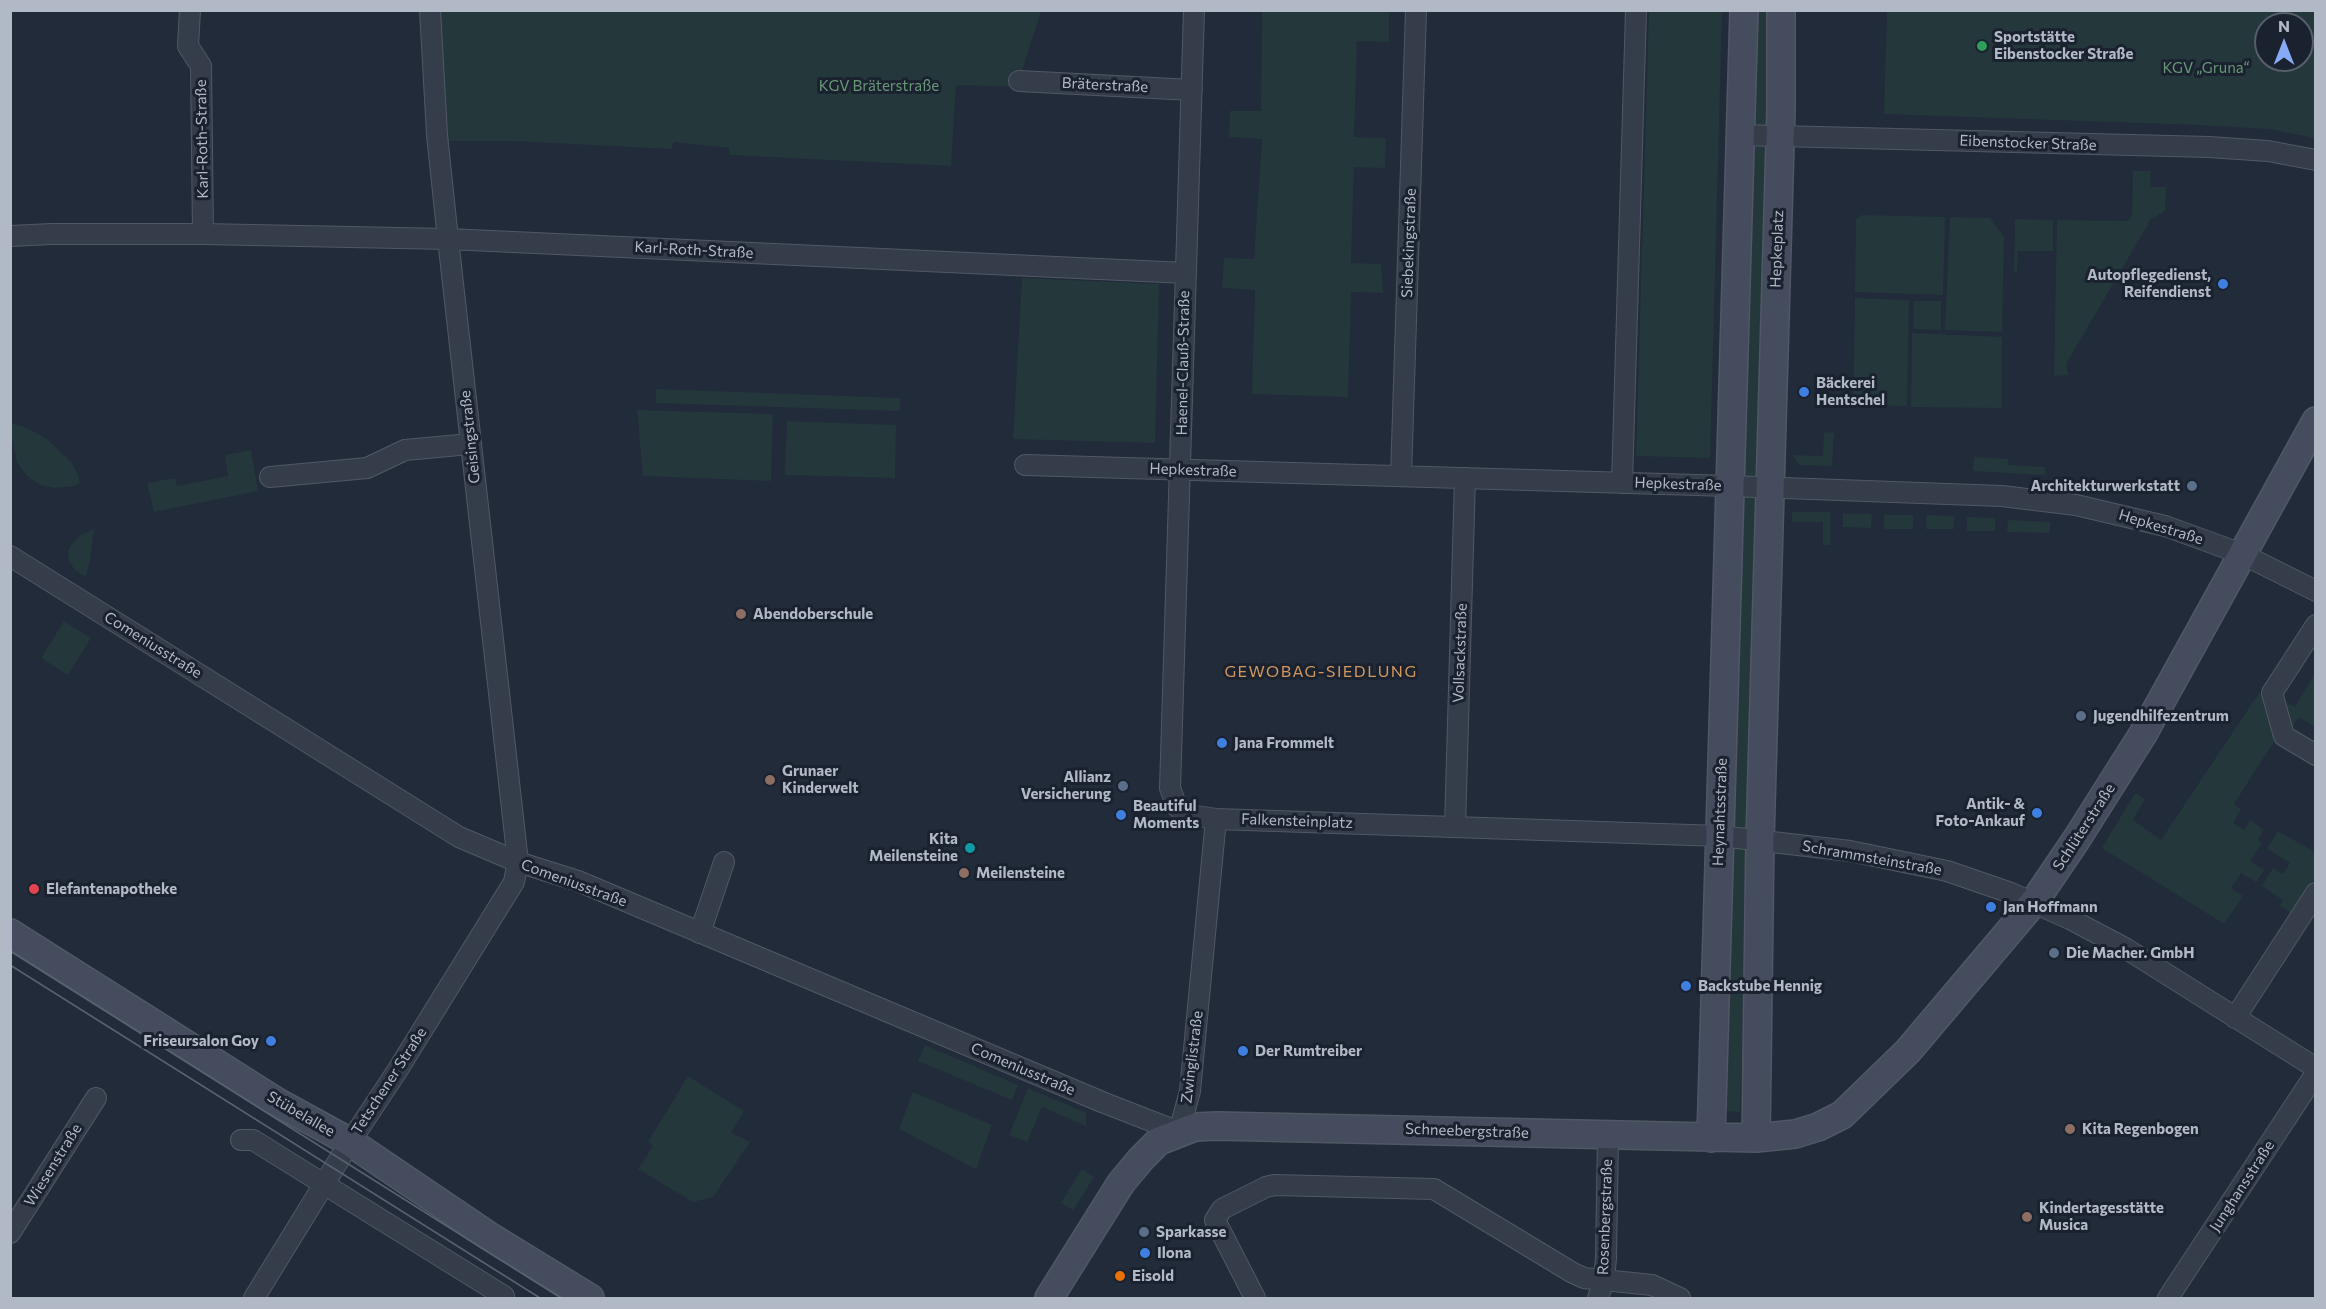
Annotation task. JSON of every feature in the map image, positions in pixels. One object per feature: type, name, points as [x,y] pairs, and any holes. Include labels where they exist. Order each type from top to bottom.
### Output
[{"type":"street","name":"Karl-Roth-Straße","points":[[190,10],[188,46],[201,66],[203,234]]},
{"type":"street","name":"Geisingstraße","points":[[430,10],[437,135],[518,862]]},
{"type":"street","name":"Haenel-Clauß-Straße","points":[[1170,788],[1194,10]]},
{"type":"street","name":"Siebekingstraße","points":[[1401,476],[1416,10]]},
{"type":"street","points":[[1622,483],[1636,10]]},
{"type":"street","points":[[1730,486],[1744,10]]},
{"type":"street","name":"Hepkeplatz","points":[[1770,487],[1780,136],[1781,10]]},
{"type":"street","name":"Bräterstraße","points":[[1019,81],[1192,90]]},
{"type":"street","name":"Eibenstocker Straße","points":[[1740,135],[2219,148],[2268,151],[2316,160]]},
{"type":"street","name":"Karl-Roth-Straße","points":[[10,236],[203,234],[448,239],[1186,273]]},
{"type":"street","name":"Schlüterstraße","points":[[1756,1138],[1795,1134],[1842,1115],[1908,1051],[2034,902],[2130,756],[2316,421]]},
{"type":"street","points":[[270,477],[367,468],[405,450],[470,444]]},
{"type":"street","name":"Hepkestraße","points":[[1025,465],[2002,496],[2076,505],[2165,526],[2242,554],[2316,591]]},
{"type":"street","name":"Vollsackstraße","points":[[1455,827],[1465,478]]},
{"type":"street","name":"Heynahtsstraße","points":[[1711,1138],[1730,486]]},
{"type":"street","points":[[1756,1138],[1760,840],[1770,487]]},
{"type":"street","name":"Comeniusstraße","points":[[10,556],[459,837],[518,862],[567,877],[1102,1102],[1179,1132]]},
{"type":"street","points":[[2316,625],[2272,693],[2284,736],[2316,755]]},
{"type":"street","name":"Falkensteinplatz","points":[[1170,788],[1177,807],[1190,815],[1216,819],[1378,824]]},
{"type":"street","name":"Zwinglistraße","points":[[1179,1132],[1190,1091],[1216,819]]},
{"type":"street","name":"Schrammsteinstraße","points":[[1378,824],[1720,836],[1850,851],[1937,868],[2034,902],[2125,948],[2316,1070]]},
{"type":"street","name":"Tetschener Straße","points":[[254,1299],[514,882],[518,862]]},
{"type":"street","points":[[700,933],[724,862]]},
{"type":"street","points":[[2235,1018],[2316,893]]},
{"type":"street","name":"Stübelallee","points":[[10,933],[277,1102],[350,1142],[489,1236],[590,1299]]},
{"type":"street","name":"Junghansstraße","points":[[2168,1299],[2316,1070]]},
{"type":"street","name":"Wiesenstraße","points":[[10,1233],[96,1098]]},
{"type":"street","name":"Schneebergstraße","points":[[1179,1132],[1195,1127],[1217,1126],[1756,1138]]},
{"type":"street","points":[[1049,1299],[1121,1184],[1141,1158],[1160,1141],[1179,1132]]},
{"type":"street","name":"Rosenbergstraße","points":[[1601,1289],[1606,1258],[1608,1135]]},
{"type":"street","points":[[242,1140],[253,1140],[504,1296]]},
{"type":"street","points":[[1255,1299],[1215,1220],[1222,1209],[1266,1186],[1274,1185],[1434,1189],[1601,1289],[1652,1285],[1680,1299]]},
{"type":"green space","points":[[1773,10],[1740,1112],[1723,1111],[1756,11]]},
{"type":"green space","name":"KGV Bräterstraße","points":[[441,11],[1041,11],[1017,87],[956,85],[951,166],[730,155],[729,148],[674,142],[671,149],[514,141],[446,141]]},
{"type":"green space","points":[[1262,11],[1389,11],[1389,42],[1357,41],[1354,137],[1386,138],[1385,168],[1354,167],[1351,263],[1381,264],[1383,293],[1351,292],[1348,397],[1252,394],[1255,290],[1222,288],[1224,258],[1254,259],[1262,139],[1229,137],[1230,111],[1261,111]]},
{"type":"green space","points":[[1649,11],[1722,11],[1710,458],[1636,456]]},
{"type":"green space","name":"KGV „Gruna“","points":[[1887,11],[2315,11],[2315,138],[2269,129],[1884,114]]},
{"type":"green space","points":[[2133,171],[2150,171],[2150,187],[2166,187],[2165,211],[2151,219],[2066,364],[2068,375],[2054,376],[2057,220],[2128,221],[2132,216]]},
{"type":"green space","points":[[1862,215],[1945,217],[1943,295],[1855,292],[1856,219]]},
{"type":"green space","points":[[1950,217],[1990,218],[2004,237],[2002,332],[1945,330]]},
{"type":"green space","points":[[2015,219],[2053,220],[2053,251],[2018,251],[2017,271],[2014,271]]},
{"type":"green space","points":[[1022,278],[1159,284],[1155,443],[1013,439]]},
{"type":"green space","points":[[1855,298],[1909,300],[1907,406],[1853,405]]},
{"type":"green space","points":[[1914,301],[1941,301],[1941,330],[1914,329]]},
{"type":"green space","points":[[1912,333],[2002,337],[2002,408],[1911,407]]},
{"type":"green space","points":[[656,389],[900,398],[900,411],[656,403]]},
{"type":"green space","points":[[637,410],[773,414],[771,481],[643,476]]},
{"type":"green space","points":[[787,421],[896,425],[895,478],[785,475]]},
{"type":"green space","points":[[11,423],[27,428],[47,439],[71,462],[79,477],[79,483],[75,486],[55,488],[40,485],[27,476],[17,462]]},
{"type":"green space","points":[[1824,432],[1834,433],[1832,466],[1800,465],[1792,455],[1823,456]]},
{"type":"green space","points":[[251,450],[258,491],[154,512],[147,483],[175,478],[177,486],[228,476],[225,455]]},
{"type":"green space","points":[[1974,457],[2008,459],[2008,465],[2045,467],[2045,475],[1973,471]]},
{"type":"green space","points":[[1792,512],[1830,512],[1830,545],[1823,545],[1823,522],[1792,522]]},
{"type":"green space","points":[[1843,514],[1872,514],[1871,528],[1843,527]]},
{"type":"green space","points":[[1884,515],[1913,515],[1913,529],[1884,529]]},
{"type":"green space","points":[[1926,515],[1954,516],[1954,529],[1926,529]]},
{"type":"green space","points":[[1967,517],[1995,518],[1995,531],[1967,531]]},
{"type":"green space","points":[[2008,520],[2050,522],[2050,533],[2007,532]]},
{"type":"green space","points":[[94,529],[86,577],[76,571],[69,562],[68,551],[81,535]]},
{"type":"green space","points":[[64,621],[91,638],[68,675],[41,658]]},
{"type":"green space","points":[[2315,673],[2315,727],[2299,717],[2292,727],[2287,724],[2280,699],[2295,707]]},
{"type":"green space","points":[[2259,693],[2265,696],[2277,737],[2234,804],[2241,809],[2233,823],[2244,830],[2250,820],[2264,830],[2258,840],[2262,843],[2250,861],[2264,870],[2256,882],[2241,873],[2231,888],[2243,896],[2224,924],[2102,848],[2135,793],[2145,799],[2133,820],[2161,840]]},
{"type":"green space","points":[[2278,831],[2315,852],[2315,881],[2294,915],[2280,906],[2283,900],[2262,886],[2273,868],[2283,874],[2290,863],[2267,849]]},
{"type":"green space","points":[[925,1045],[1018,1085],[1012,1100],[918,1061]]},
{"type":"green space","points":[[688,1076],[744,1111],[731,1133],[750,1142],[713,1197],[693,1202],[638,1169],[653,1146],[648,1142]]},
{"type":"green space","points":[[1028,1088],[1086,1113],[1086,1126],[1042,1107],[1027,1142],[1009,1135]]},
{"type":"green space","points":[[913,1092],[992,1125],[976,1169],[899,1129]]},
{"type":"green space","points":[[1082,1169],[1094,1177],[1073,1210],[1061,1203]]},
{"type":"tram line","points":[[10,951],[561,1298]]},
{"type":"tram line","points":[[10,965],[540,1298]]},
{"type":"place","name":"Sportstätte Eibenstocker Straße","points":[[1982,46]]},
{"type":"place","name":"Autopflegedienst, Reifendienst","points":[[2223,284]]},
{"type":"place","name":"Bäckerei Hentschel","points":[[1804,392]]},
{"type":"place","name":"Architekturwerkstatt","points":[[2192,486]]},
{"type":"place","name":"Abendoberschule","points":[[741,614]]},
{"type":"place","name":"Jugendhilfezentrum","points":[[2081,716]]},
{"type":"place","name":"Jana Frommelt","points":[[1222,743]]},
{"type":"place","name":"Grunaer Kinderwelt","points":[[770,780]]},
{"type":"place","name":"Allianz Versicherung","points":[[1123,786]]},
{"type":"place","name":"Antik- & Foto-Ankauf","points":[[2037,813]]},
{"type":"place","name":"Beautiful Moments","points":[[1121,815]]},
{"type":"place","name":"Kita Meilensteine","points":[[970,848]]},
{"type":"place","name":"Meilensteine","points":[[964,873]]},
{"type":"place","name":"Elefantenapotheke","points":[[34,889]]},
{"type":"place","name":"Jan Hoffmann","points":[[1991,907]]},
{"type":"place","name":"Die Macher. GmbH","points":[[2054,953]]},
{"type":"place","name":"Backstube Hennig","points":[[1686,986]]},
{"type":"place","name":"Friseursalon Goy","points":[[271,1041]]},
{"type":"place","name":"Der Rumtreiber","points":[[1243,1051]]},
{"type":"place","name":"Kita Regenbogen","points":[[2070,1129]]},
{"type":"place","name":"Kindertagesstätte Musica","points":[[2027,1217]]},
{"type":"place","name":"Sparkasse","points":[[1144,1232]]},
{"type":"place","name":"Ilona","points":[[1145,1253]]},
{"type":"place","name":"Eisold","points":[[1120,1276]]},
{"type":"district","name":"GEWOBAG-SIEDLUNG","points":[[1321,672]]}]
